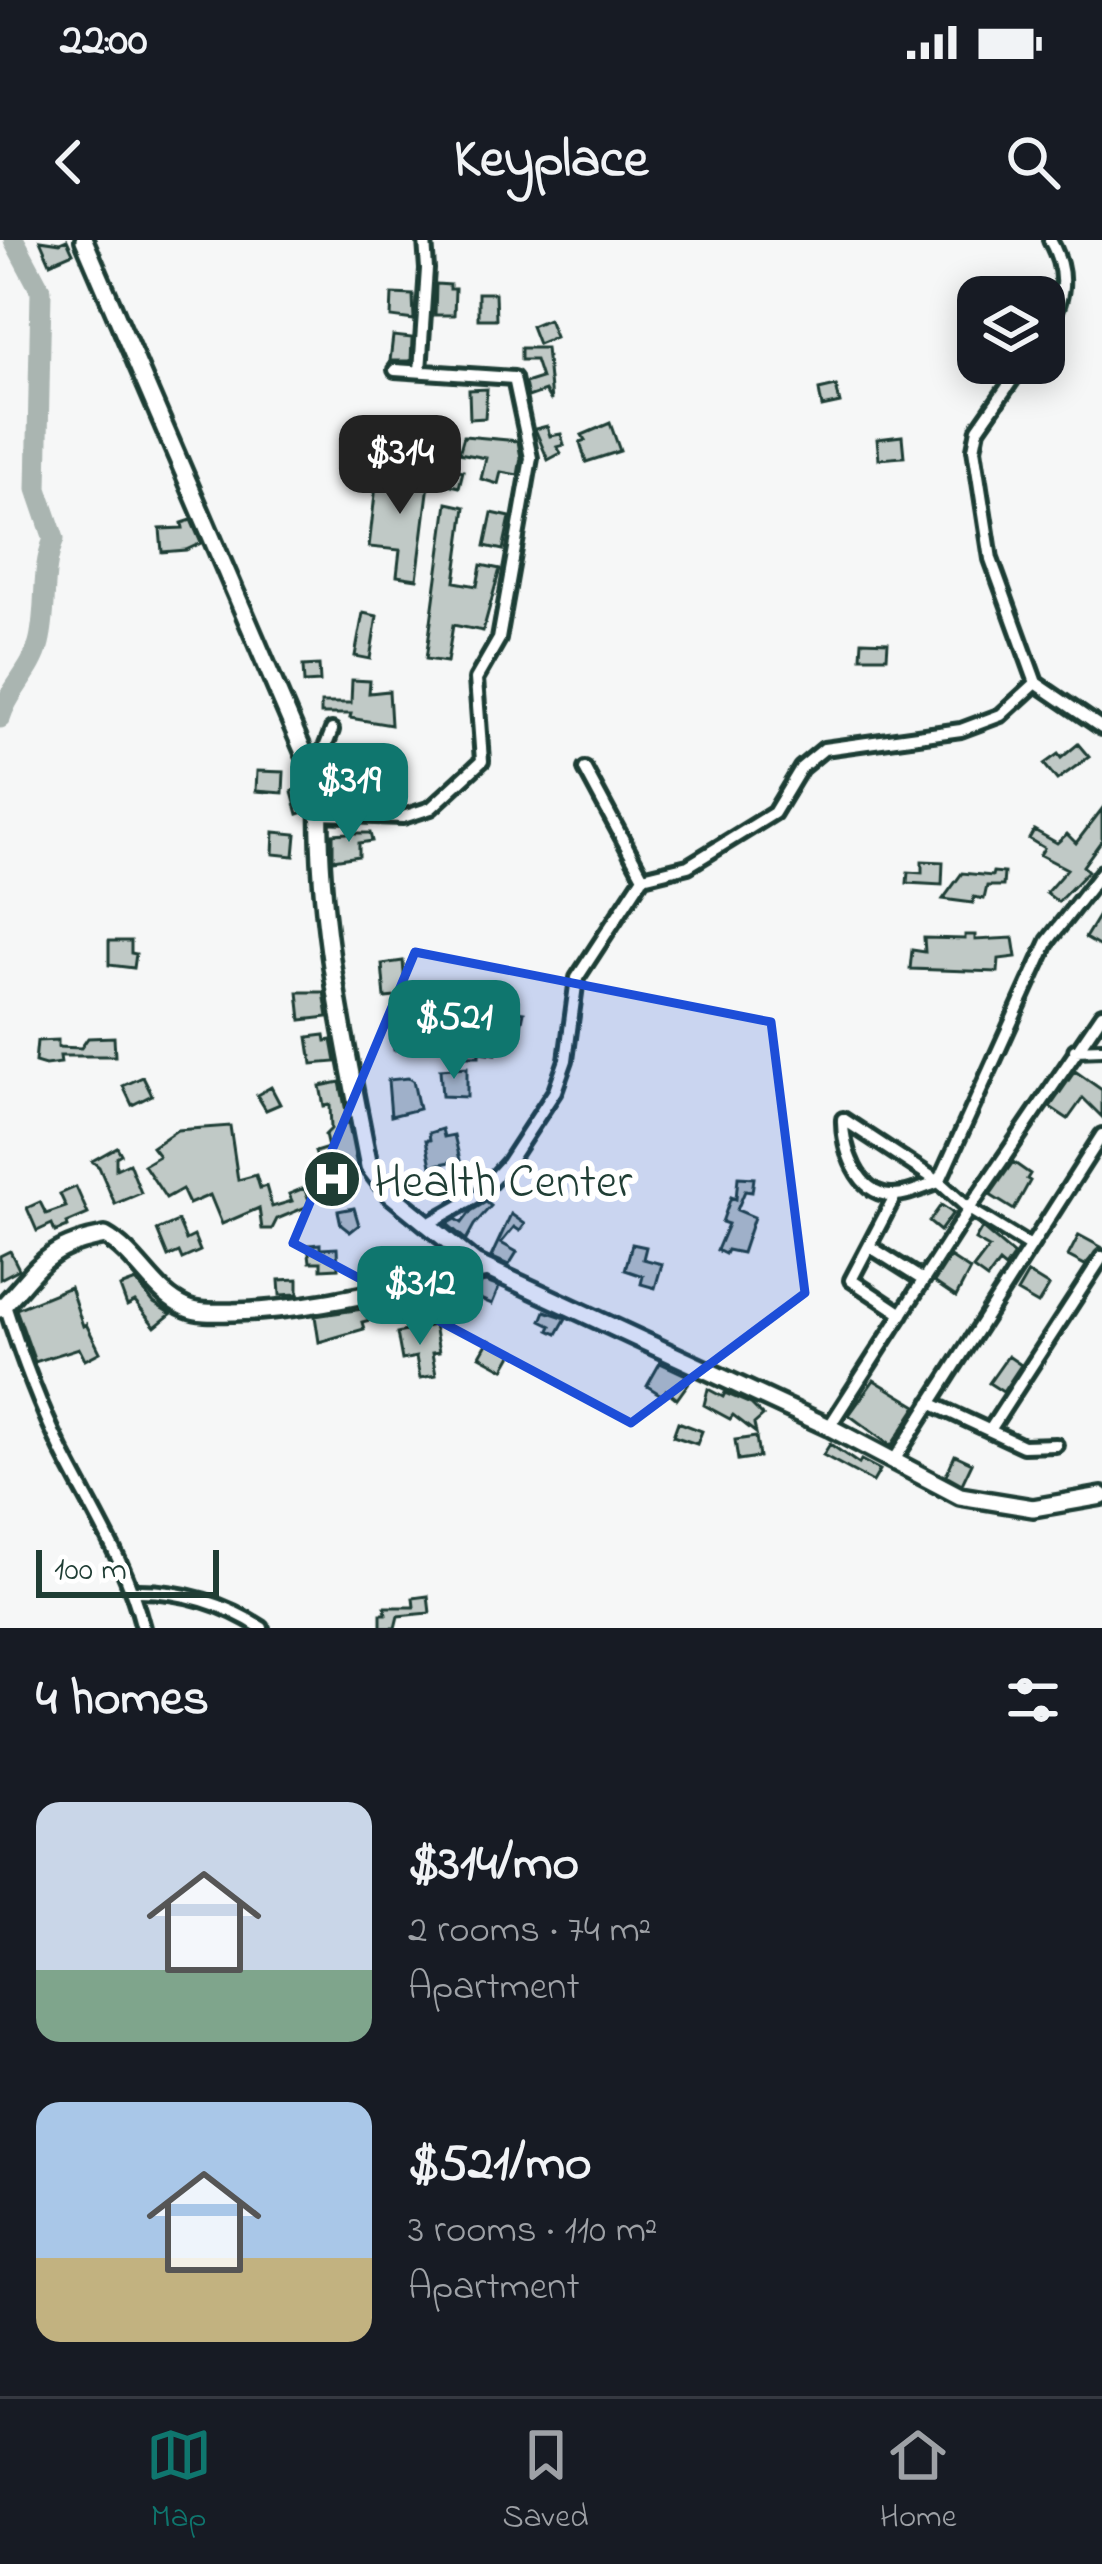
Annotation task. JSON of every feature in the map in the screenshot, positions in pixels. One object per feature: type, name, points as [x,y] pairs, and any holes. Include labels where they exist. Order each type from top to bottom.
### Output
[{"type":"main road","points":[[84,240],[320,790],[329,965],[369,1166],[389,1193],[488,1269],[829,1427],[960,1496],[1033,1508],[1102,1496]]},
{"type":"main road","points":[[3,1307],[38,1262],[81,1240],[105,1236],[133,1256],[166,1297],[191,1311],[277,1311],[488,1269]]},
{"type":"street","points":[[420,371],[425,240]]},
{"type":"street","points":[[1050,240],[1064,276]]},
{"type":"street","points":[[319,814],[403,817],[431,808],[482,761],[476,679],[499,639],[531,458],[514,378],[395,370]]},
{"type":"street","points":[[1008,384],[985,414],[974,449],[991,559],[1036,683],[1102,728]]},
{"type":"street","points":[[426,1225],[478,1195],[508,1163],[556,1091],[566,1060],[577,978],[643,878],[688,866],[773,813],[801,768],[824,749],[961,730],[1001,715],[1036,683]]},
{"type":"street","points":[[314,776],[332,730]]},
{"type":"street","points":[[585,769],[643,878]]},
{"type":"street","points":[[1030,1246],[970,1208],[939,1182],[843,1119],[842,1142],[859,1174],[876,1192],[895,1196],[939,1182],[1048,940],[1102,872]]},
{"type":"street","points":[[829,1427],[1102,1014]]},
{"type":"street","points":[[1075,1050],[1102,1048]]},
{"type":"street","points":[[893,1462],[1100,1141]]},
{"type":"street","points":[[895,1196],[851,1280],[902,1314]]},
{"type":"street","points":[[869,1246],[923,1280]]},
{"type":"street","points":[[990,1430],[1102,1257]]},
{"type":"street","points":[[3,1307],[41,1405],[134,1591],[143,1628]]},
{"type":"street","points":[[930,1403],[1023,1447],[1056,1445]]},
{"type":"street","points":[[134,1591],[170,1591],[201,1599],[262,1628]]},
{"type":"highlighted area","points":[[415,952],[771,1022],[805,1293],[631,1423],[293,1243]]},
{"type":"building","points":[[40,240],[67,240],[73,253],[50,263]]},
{"type":"building","points":[[436,284],[455,289],[454,315],[435,315]]},
{"type":"building","points":[[478,293],[495,293],[496,319],[478,319]]},
{"type":"building","points":[[392,294],[413,295],[414,320],[391,317]]},
{"type":"building","points":[[548,319],[555,337],[538,344],[531,326]]},
{"type":"building","points":[[393,336],[412,338],[411,361],[390,361]]},
{"type":"building","points":[[521,348],[546,348],[551,401],[545,391],[528,397],[525,383],[541,378],[535,360],[521,360]]},
{"type":"building","points":[[836,386],[840,403],[822,407],[819,390]]},
{"type":"building","points":[[487,389],[485,418],[470,419],[469,390]]},
{"type":"building","points":[[372,421],[390,427],[385,443],[366,437]]},
{"type":"building","points":[[610,423],[620,451],[586,462],[582,435]]},
{"type":"building","points":[[547,426],[550,436],[561,434],[564,445],[557,447],[561,453],[548,460],[535,429]]},
{"type":"building","points":[[464,436],[518,441],[518,475],[501,472],[498,484],[481,479],[486,458],[459,453]]},
{"type":"building","points":[[902,436],[904,457],[879,459],[877,439]]},
{"type":"building","points":[[435,465],[463,471],[459,487],[431,480]]},
{"type":"building","points":[[378,468],[430,476],[417,579],[397,576],[400,550],[369,547]]},
{"type":"building","points":[[447,503],[465,507],[455,582],[477,586],[481,565],[500,569],[483,631],[453,625],[447,662],[426,659]]},
{"type":"building","points":[[492,513],[510,517],[503,550],[485,546]]},
{"type":"building","points":[[191,520],[201,543],[162,552],[160,529],[183,528],[182,523]]},
{"type":"building","points":[[363,613],[377,616],[370,659],[355,656]]},
{"type":"building","points":[[862,641],[888,642],[887,657],[861,657]]},
{"type":"building","points":[[319,665],[320,682],[304,683],[303,666]]},
{"type":"building","points":[[352,680],[370,681],[369,693],[389,691],[391,725],[350,718],[351,714],[321,714],[321,703],[351,703]]},
{"type":"building","points":[[1078,744],[1089,757],[1057,780],[1044,764]]},
{"type":"building","points":[[351,752],[366,753],[367,781],[333,782],[332,764],[351,759]]},
{"type":"building","points":[[257,771],[284,772],[283,793],[256,791]]},
{"type":"building","points":[[304,784],[308,811],[298,814],[292,792]]},
{"type":"building","points":[[1102,809],[1102,840],[1083,866],[1088,871],[1058,902],[1046,893],[1067,869],[1040,855],[1044,848],[1029,839],[1034,830],[1057,843],[1067,834],[1076,843]]},
{"type":"building","points":[[274,832],[296,834],[294,856],[273,854]]},
{"type":"building","points":[[370,833],[372,841],[359,843],[359,856],[333,860],[333,834]]},
{"type":"building","points":[[922,861],[943,862],[942,885],[907,883],[908,872],[922,873]]},
{"type":"building","points":[[993,872],[1004,873],[1003,886],[987,886],[984,899],[974,897],[973,903],[943,899],[962,873],[992,876]]},
{"type":"building","points":[[1102,910],[1102,948],[1085,938]]},
{"type":"building","points":[[965,935],[975,935],[975,940],[1013,938],[1016,957],[999,959],[998,972],[910,969],[912,950],[925,952],[924,938],[965,939]]},
{"type":"building","points":[[109,941],[131,941],[134,968],[109,965]]},
{"type":"building","points":[[403,961],[406,996],[385,998],[382,964]]},
{"type":"building","points":[[298,992],[324,992],[328,1017],[301,1020]]},
{"type":"building","points":[[492,1007],[524,1012],[518,1040],[500,1037],[496,1054],[463,1056],[463,1034],[475,1034],[478,1023],[491,1019]]},
{"type":"building","points":[[407,1025],[411,1049],[394,1050],[390,1027]]},
{"type":"building","points":[[325,1035],[326,1041],[332,1040],[336,1062],[312,1064],[308,1037]]},
{"type":"building","points":[[114,1037],[115,1056],[60,1056],[61,1063],[35,1062],[37,1041],[58,1040],[58,1047],[81,1048],[88,1038]]},
{"type":"building","points":[[467,1067],[467,1097],[442,1096],[440,1069]]},
{"type":"building","points":[[1075,1071],[1102,1090],[1102,1117],[1083,1098],[1068,1119],[1050,1107]]},
{"type":"building","points":[[143,1077],[152,1095],[132,1105],[123,1086]]},
{"type":"building","points":[[388,1080],[413,1081],[419,1109],[391,1116]]},
{"type":"building","points":[[340,1082],[357,1166],[323,1173],[315,1152],[328,1148],[325,1135],[331,1129],[330,1105],[324,1106],[320,1086]]},
{"type":"building","points":[[271,1087],[280,1104],[266,1110],[257,1095]]},
{"type":"building","points":[[230,1126],[238,1180],[256,1175],[260,1188],[266,1186],[272,1207],[292,1201],[289,1194],[304,1188],[311,1205],[277,1219],[272,1229],[262,1229],[259,1208],[222,1224],[210,1195],[189,1204],[182,1189],[166,1198],[144,1165],[159,1156],[152,1147],[177,1130]]},
{"type":"building","points":[[442,1129],[444,1137],[454,1135],[460,1160],[431,1166],[426,1140],[430,1140],[429,1133]]},
{"type":"building","points":[[117,1147],[121,1154],[116,1157],[116,1169],[129,1163],[141,1193],[115,1204],[92,1161]]},
{"type":"building","points":[[1013,1162],[1030,1174],[1014,1210],[990,1195]]},
{"type":"building","points":[[738,1177],[754,1178],[752,1192],[745,1191],[737,1210],[754,1217],[742,1253],[727,1250],[725,1254],[717,1250],[728,1224],[722,1222],[731,1197],[736,1199]]},
{"type":"building","points":[[76,1187],[88,1214],[55,1232],[52,1224],[37,1231],[27,1208],[40,1202],[46,1214],[66,1207],[60,1194]]},
{"type":"building","points":[[486,1202],[491,1206],[466,1240],[447,1224],[456,1219],[462,1223]]},
{"type":"building","points":[[941,1205],[953,1213],[940,1231],[929,1222]]},
{"type":"building","points":[[354,1208],[359,1225],[350,1232],[341,1225],[338,1211]]},
{"type":"building","points":[[511,1214],[525,1224],[520,1231],[514,1227],[501,1243],[517,1252],[509,1265],[491,1257]]},
{"type":"building","points":[[178,1221],[186,1240],[194,1236],[200,1251],[182,1259],[179,1252],[168,1257],[157,1230]]},
{"type":"building","points":[[982,1228],[1014,1255],[1005,1268],[999,1263],[987,1279],[973,1269],[989,1248],[975,1240]]},
{"type":"building","points":[[1079,1235],[1101,1247],[1085,1265],[1068,1256]]},
{"type":"building","points":[[320,1244],[320,1249],[337,1248],[338,1268],[321,1269],[321,1262],[310,1262],[308,1245]]},
{"type":"building","points":[[632,1244],[646,1247],[643,1259],[662,1264],[655,1288],[641,1284],[643,1276],[625,1270]]},
{"type":"building","points":[[10,1251],[19,1269],[0,1279],[0,1256]]},
{"type":"building","points":[[950,1257],[970,1270],[956,1297],[934,1282]]},
{"type":"building","points":[[1028,1273],[1049,1286],[1038,1304],[1017,1292]]},
{"type":"building","points":[[298,1279],[298,1294],[280,1295],[279,1280]]},
{"type":"building","points":[[136,1281],[154,1303],[171,1314],[155,1327],[135,1302],[127,1306],[120,1287]]},
{"type":"building","points":[[486,1282],[499,1287],[492,1304],[475,1297]]},
{"type":"building","points":[[70,1287],[83,1326],[86,1324],[100,1352],[85,1360],[79,1348],[35,1362],[16,1309]]},
{"type":"building","points":[[376,1307],[378,1318],[362,1322],[364,1329],[319,1342],[315,1316]]},
{"type":"building","points":[[545,1311],[566,1318],[557,1334],[541,1321]]},
{"type":"building","points":[[434,1325],[439,1352],[432,1353],[436,1375],[420,1378],[416,1357],[402,1360],[397,1333]]},
{"type":"building","points":[[489,1340],[513,1353],[504,1369],[480,1356]]},
{"type":"building","points":[[1008,1356],[1021,1365],[1003,1392],[989,1383]]},
{"type":"building","points":[[660,1363],[692,1378],[677,1399],[666,1390],[663,1396],[647,1386]]},
{"type":"building","points":[[874,1380],[917,1406],[891,1446],[849,1415]]},
{"type":"building","points":[[708,1389],[751,1404],[763,1416],[754,1424],[756,1433],[733,1415],[730,1419],[704,1405]]},
{"type":"building","points":[[678,1422],[702,1431],[697,1444],[673,1436]]},
{"type":"building","points":[[756,1437],[759,1457],[738,1460],[735,1440]]},
{"type":"building","points":[[830,1444],[859,1464],[861,1460],[880,1470],[873,1482],[823,1455]]},
{"type":"building","points":[[955,1455],[972,1463],[962,1484],[946,1475]]},
{"type":"building","points":[[428,1596],[430,1613],[398,1616],[395,1628],[381,1628],[385,1607],[414,1607],[413,1598]]},
{"type":"waterway","points":[[0,718],[39,643],[54,539],[37,489],[41,291],[14,240]]},
{"type":"place","name":"Health Center","points":[[332,1179]]}]
